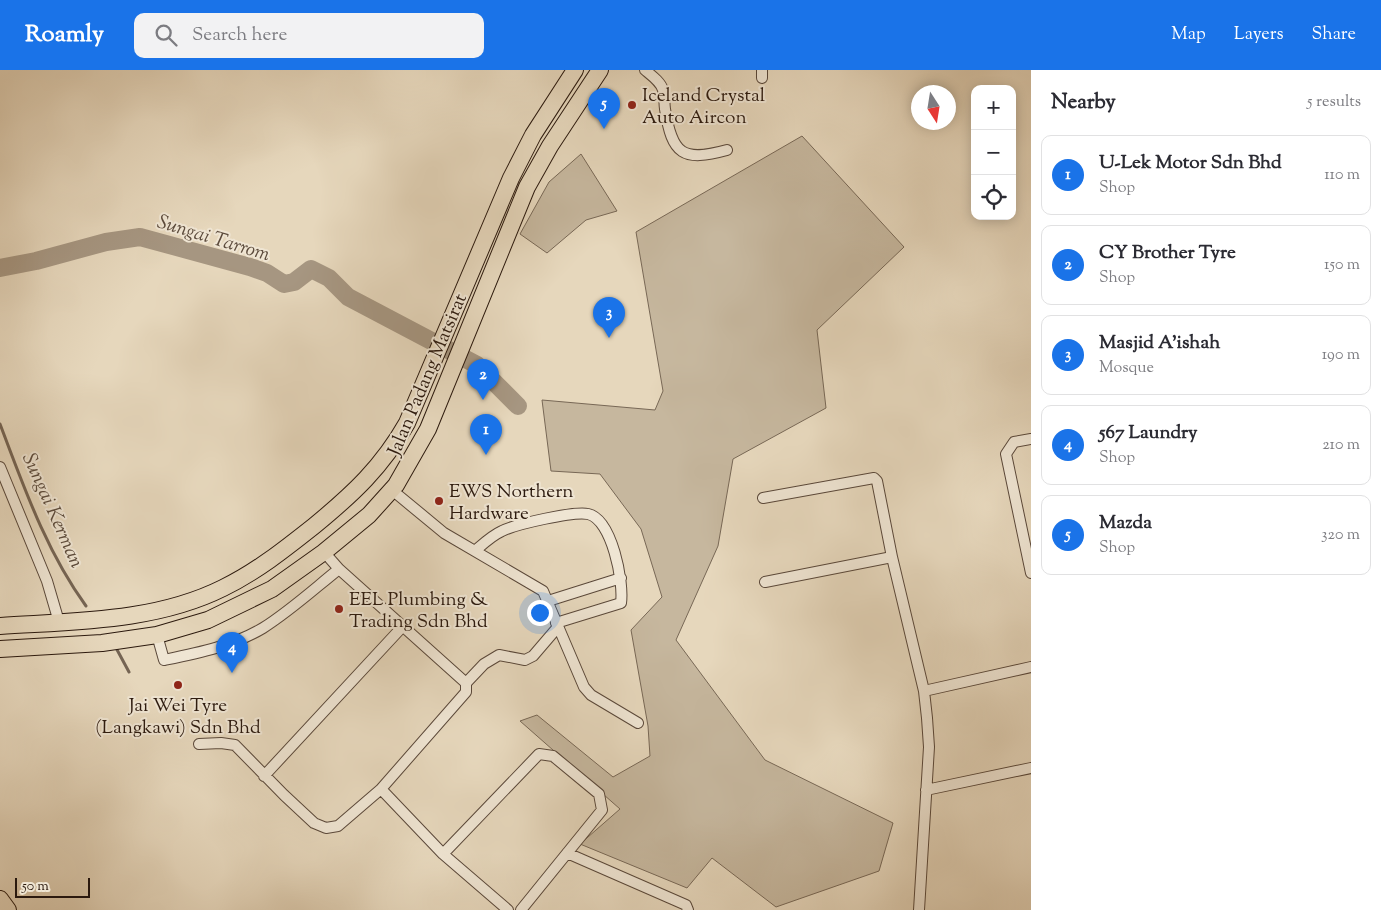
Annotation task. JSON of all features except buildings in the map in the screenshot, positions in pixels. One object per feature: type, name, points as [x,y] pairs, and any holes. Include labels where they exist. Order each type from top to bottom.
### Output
[{"type":"main road","name":"Jalan Padang Matsirat","points":[[0,626],[109,619],[194,600],[224,588],[272,559],[338,506],[370,477],[391,451],[407,423],[511,178],[534,135],[575,70]]},
{"type":"main road","name":"Jalan Padang Matsirat","points":[[0,649],[102,643],[157,635],[208,620],[272,589],[324,552],[369,515],[392,490],[408,468],[428,429],[527,187],[550,146],[600,70]]},
{"type":"main road","points":[[30,624],[32,648]]},
{"type":"main road","points":[[0,899],[8,910]]},
{"type":"street","points":[[645,70],[664,91],[668,129],[677,146],[690,156],[704,156],[727,150]]},
{"type":"street","points":[[1031,439],[1014,442],[1006,454],[1029,550],[1031,572]]},
{"type":"street","points":[[0,467],[47,581],[59,622]]},
{"type":"street","points":[[763,498],[874,478],[877,481],[892,557],[924,691],[929,747],[919,910]]},
{"type":"street","points":[[392,490],[444,533],[539,587],[548,601],[556,625],[587,691],[638,723]]},
{"type":"street","points":[[199,744],[221,743],[235,745],[245,753],[264,776],[314,823],[326,828],[338,826],[381,789],[466,692],[466,683],[484,664],[499,655],[525,660],[533,656],[556,625],[621,603],[621,578],[609,536],[597,518],[589,514],[577,514],[517,526],[492,537],[475,552]]},
{"type":"street","points":[[324,552],[339,568],[466,683]]},
{"type":"street","points":[[765,582],[892,557]]},
{"type":"street","points":[[157,635],[164,660],[209,650],[239,640],[263,628],[339,568]]},
{"type":"street","points":[[548,601],[621,578]]},
{"type":"street","points":[[264,776],[404,625]]},
{"type":"street","points":[[924,691],[1031,668]]},
{"type":"street","points":[[444,854],[539,754],[548,753],[557,759],[599,794],[602,810],[520,910]]},
{"type":"street","points":[[926,790],[1031,768]]},
{"type":"street","points":[[381,789],[444,854],[508,910]]},
{"type":"street","points":[[567,853],[686,905],[688,910]]},
{"type":"shaded area","points":[[802,136],[904,247],[817,330],[826,408],[733,459],[718,546],[676,640],[765,760],[893,823],[879,871],[776,907],[712,858],[687,888],[580,844],[620,809],[520,721],[537,715],[613,777],[650,756],[648,726],[631,630],[662,597],[641,529],[600,474],[551,471],[542,400],[655,410],[663,391],[636,232]]},
{"type":"shaded area","points":[[581,154],[617,211],[586,220],[547,253],[520,234],[549,182]]},
{"type":"waterway","name":"Sungai Tarrom","points":[[0,268],[36,261],[106,242],[140,237],[250,267],[267,273],[284,284],[294,282],[311,269],[329,278],[348,297],[477,365],[518,406]]},
{"type":"waterway","name":"Sungai Kerman","points":[[0,424],[37,518],[59,563],[86,606]]},
{"type":"waterway","name":"Sungai Kerman","points":[[115,646],[129,672]]},
{"type":"place","name":"Iceland Crystal Auto Aircon","points":[[632,105]]},
{"type":"place","name":"Mazda","points":[[604,129]]},
{"type":"place","name":"Masjid A'ishah","points":[[609,338]]},
{"type":"place","name":"CY Brother Tyre","points":[[483,400]]},
{"type":"place","name":"U-Lek Motor Sdn Bhd","points":[[486,455]]},
{"type":"place","name":"EWS Northern Hardware","points":[[439,501]]},
{"type":"place","name":"EEL Plumbing & Trading Sdn Bhd","points":[[339,609]]},
{"type":"place","name":"567 Laundry","points":[[232,673]]},
{"type":"place","name":"Jai Wei Tyre (Langkawi) Sdn Bhd","points":[[178,685]]}]
